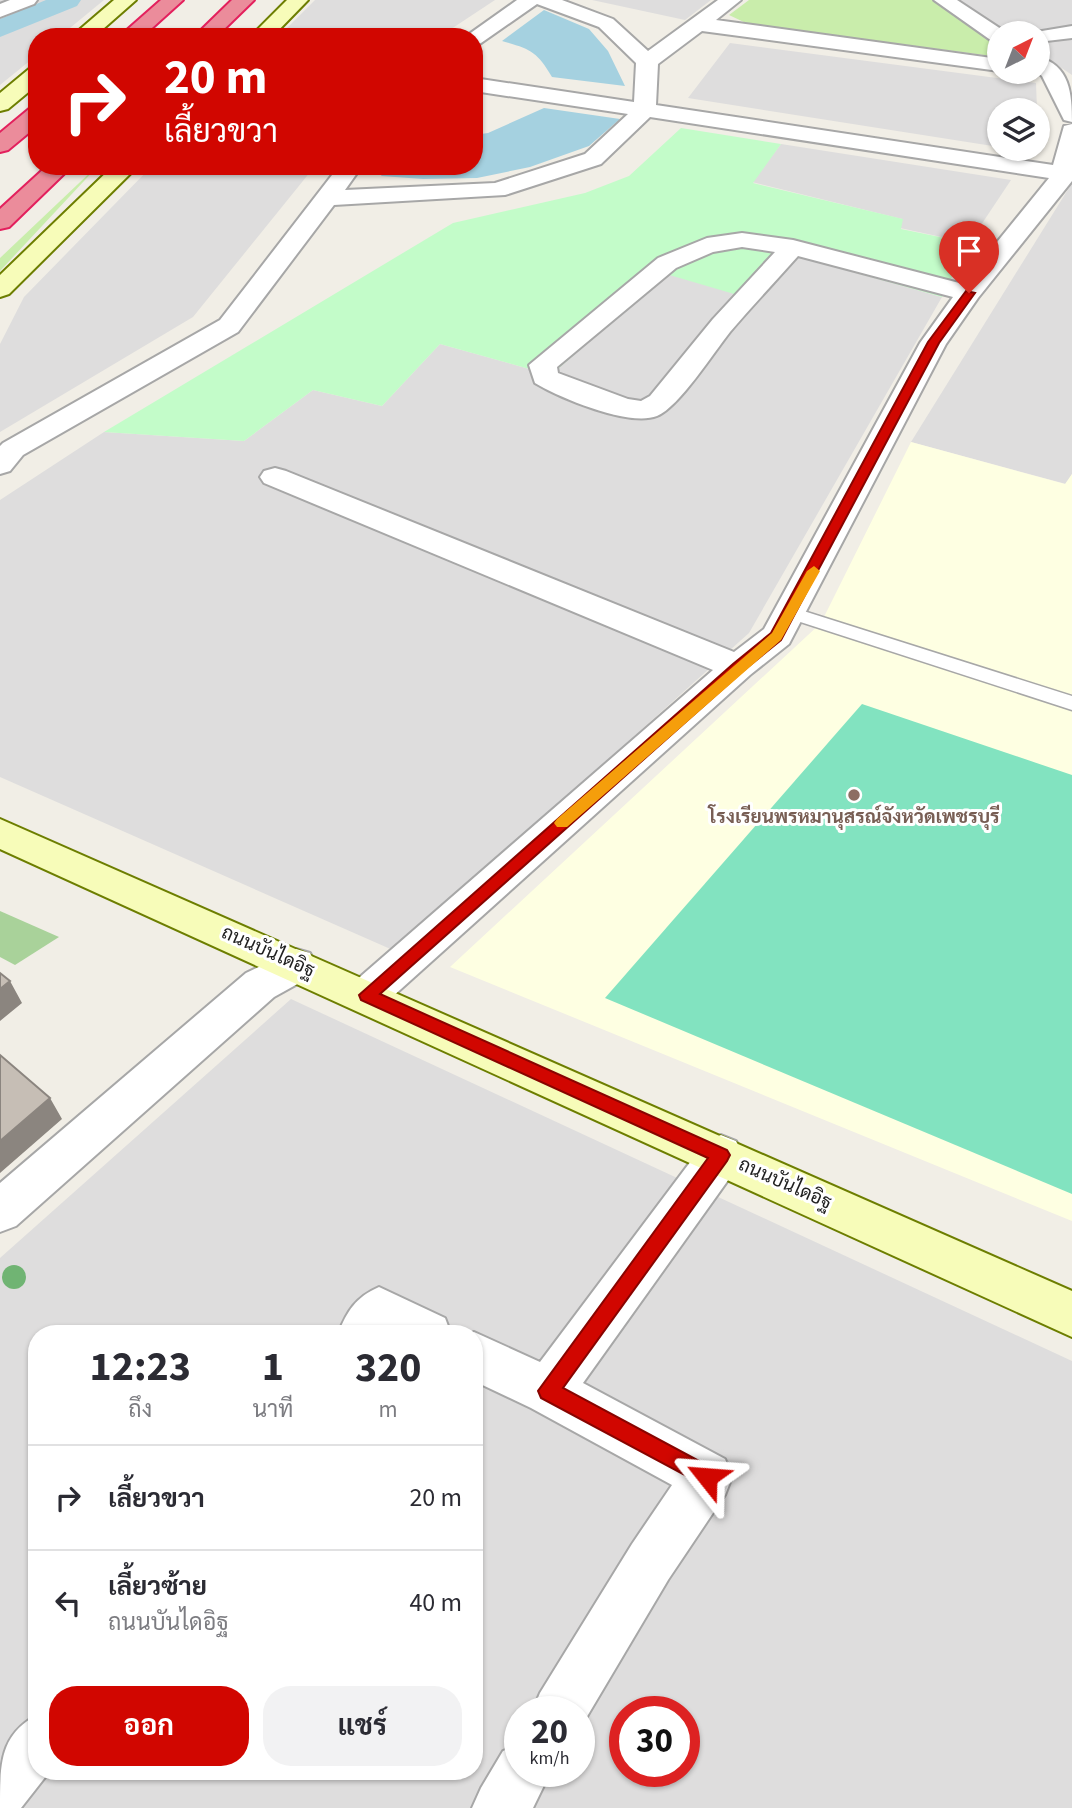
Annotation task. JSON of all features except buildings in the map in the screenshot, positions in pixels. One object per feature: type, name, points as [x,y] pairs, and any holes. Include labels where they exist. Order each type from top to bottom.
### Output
[{"type":"highway","points":[[140,28],[173,0]]},
{"type":"highway","points":[[214,28],[244,0]]},
{"type":"highway","points":[[0,145],[28,122]]},
{"type":"highway","points":[[0,222],[51,175]]},
{"type":"main road","points":[[92,28],[126,0]]},
{"type":"main road","points":[[269,28],[298,0]]},
{"type":"main road","points":[[0,104],[28,81]]},
{"type":"main road","points":[[0,289],[118,175]]},
{"type":"main road","name":"ถนนบันไดอิฐ","points":[[0,833],[367,995],[1072,1314]]},
{"type":"street","points":[[0,11],[27,0]]},
{"type":"street","points":[[483,32],[530,0]]},
{"type":"street","points":[[327,198],[497,190],[593,159],[645,110],[647,62],[606,23],[544,0]]},
{"type":"street","points":[[647,62],[731,0]]},
{"type":"street","points":[[944,0],[987,29]]},
{"type":"street","points":[[698,24],[987,63]]},
{"type":"street","points":[[1050,35],[1072,32]]},
{"type":"street","points":[[1050,77],[1066,92],[1072,115]]},
{"type":"street","points":[[483,85],[1066,177]]},
{"type":"street","points":[[367,995],[738,667],[777,636],[933,342],[969,293],[1066,177],[1072,131]]},
{"type":"street","points":[[0,465],[13,449],[229,326],[344,175]]},
{"type":"street","points":[[793,247],[722,325],[660,402],[646,410],[627,408],[567,388],[545,377],[543,365],[667,263],[707,245],[742,240],[793,247],[969,293]]},
{"type":"street","points":[[275,477],[738,667]]},
{"type":"street","points":[[0,1211],[260,985],[296,965]]},
{"type":"street","points":[[548,1391],[721,1155]]},
{"type":"street","points":[[368,1325],[379,1310],[410,1325]]},
{"type":"street","points":[[483,1360],[548,1391],[707,1477],[650,1563],[569,1696]]},
{"type":"street","points":[[0,1789],[28,1754]]},
{"type":"street","points":[[501,1808],[513,1787]]},
{"type":"lane","points":[[791,613],[1072,703]]},
{"type":"shaded area","points":[[0,0],[104,0],[70,28],[28,28],[28,62],[0,85]]},
{"type":"shaded area","points":[[315,0],[495,0],[453,28],[287,28]]},
{"type":"shaded area","points":[[592,0],[711,0],[685,20]]},
{"type":"shaded area","points":[[960,0],[1072,0],[1072,75],[1050,60],[1050,21],[991,21]]},
{"type":"shaded area","points":[[730,43],[987,77],[987,84],[1036,84],[1037,98],[987,98],[987,145],[688,98]]},
{"type":"shaded area","points":[[781,144],[1011,180],[969,243],[900,228],[902,219],[752,182]]},
{"type":"shaded area","points":[[143,175],[308,175],[193,317],[0,432],[0,344],[24,297]]},
{"type":"shaded area","points":[[1072,183],[1072,474],[1066,484],[911,442]]},
{"type":"shaded area","points":[[796,256],[942,297],[749,633],[395,951],[0,777],[0,500],[104,432],[244,441],[313,390],[382,406],[440,344],[551,375],[666,274]]},
{"type":"shaded area","name":"โรงเรียนพรหมานุสรณ์จังหวัดเพชรบุรี","points":[[911,442],[1065,484],[1072,474],[1072,1221],[450,967],[821,623]]},
{"type":"shaded area","points":[[291,999],[1072,1361],[1072,1808],[0,1808],[0,1258]]},
{"type":"green space","points":[[749,0],[932,0],[987,37],[987,55],[748,24],[729,15]]},
{"type":"green space","points":[[681,128],[781,144],[753,183],[903,219],[901,229],[969,243],[942,297],[796,256],[758,301],[666,274],[551,375],[440,344],[382,406],[313,390],[244,441],[104,432],[453,223],[585,193],[629,176]]},
{"type":"green space","points":[[88,175],[90,175],[0,271],[0,258]]},
{"type":"green space","points":[[862,704],[1072,775],[1072,1194],[605,998]]},
{"type":"green space","points":[[0,911],[59,937],[15,965],[0,957]]},
{"type":"water","points":[[544,10],[589,29],[608,51],[625,86],[552,77],[532,52],[502,41]]},
{"type":"water","points":[[544,108],[620,119],[589,146],[530,167],[477,178],[423,179],[381,176],[483,175],[483,134]]},
{"type":"waterway","points":[[0,29],[68,0]]},
{"type":"slow traffic","points":[[562,823],[738,667],[777,636],[814,571]]},
{"type":"place","name":"โรงเรียนพรหมานุสรณ์จังหวัดเพชรบุรี","points":[[854,795]]},
{"type":"route","points":[[707,1477],[548,1391],[721,1155],[367,995],[738,667],[777,636],[933,342],[969,293]]}]
